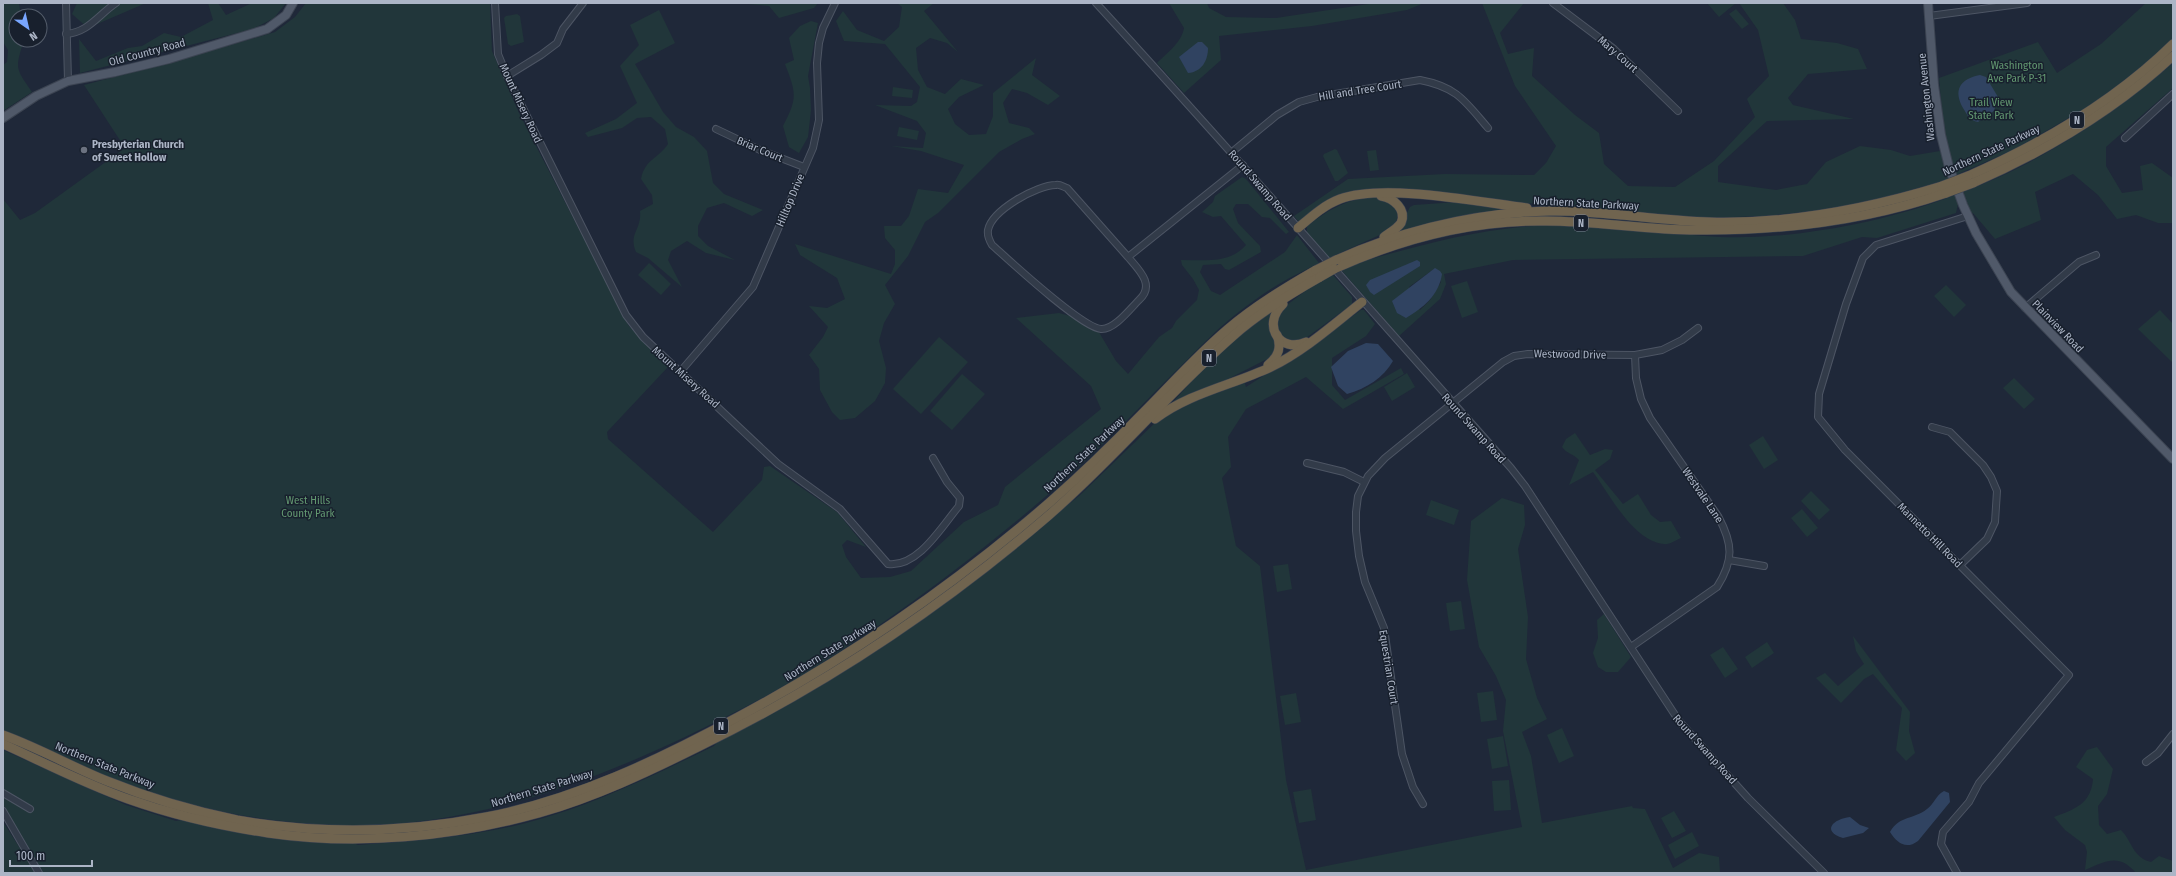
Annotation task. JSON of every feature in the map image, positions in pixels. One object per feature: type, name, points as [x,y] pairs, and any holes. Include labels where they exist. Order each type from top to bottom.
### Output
[{"type":"highway","name":"Northern State Parkway","points":[[1970,179],[2025,150],[2075,121],[2138,76],[2173,44]]},
{"type":"highway","name":"Northern State Parkway","points":[[3,735],[104,780],[143,795],[184,808],[238,820],[292,827],[363,830],[439,825],[486,817],[567,795],[642,765],[711,732],[801,683],[911,612],[1000,546],[1076,480],[1198,356],[1228,329],[1270,297],[1318,273],[1412,240],[1454,230],[1496,224],[1540,220],[1696,230],[1759,229],[1822,224],[1896,209],[2038,152],[2081,127],[2133,90],[2173,56]]},
{"type":"highway","name":"Northern State Parkway","points":[[3,744],[128,799],[176,814],[267,833],[321,838],[398,837],[467,829],[516,819],[578,800],[647,772],[748,723],[823,680],[892,635],[960,586],[1044,520],[1112,457],[1233,336],[1267,310],[1309,283],[1318,273],[1336,260],[1367,246],[1428,227],[1467,218],[1551,211],[1711,222],[1788,219],[1863,208],[1944,189]]},
{"type":"highway","points":[[1298,228],[1327,205],[1354,195],[1371,193],[1430,196],[1551,211]]},
{"type":"highway","points":[[1298,228],[1329,207],[1342,201],[1371,195],[1388,197],[1400,208],[1401,222],[1394,230],[1367,246]]},
{"type":"highway","points":[[1255,374],[1277,357],[1280,344],[1273,324],[1277,310],[1309,283]]},
{"type":"highway","points":[[1112,457],[1157,418],[1179,403],[1255,374],[1289,358],[1362,302]]},
{"type":"highway","points":[[1277,335],[1286,343],[1294,344],[1304,343],[1320,334]]},
{"type":"main road","name":"Old Country Road","points":[[3,118],[36,96],[68,81],[115,72],[257,33],[276,24],[286,15],[293,3]]},
{"type":"main road","name":"Washington Avenue","points":[[1928,3],[1938,121],[1945,153],[1956,186]]},
{"type":"main road","name":"Plainview Road","points":[[1956,186],[1968,216],[2003,280],[2025,308],[2173,459]]},
{"type":"street","points":[[66,3],[68,81]]},
{"type":"street","points":[[66,34],[77,33],[90,27],[116,3]]},
{"type":"street","name":"Mount Misery Road","points":[[495,3],[498,54],[507,76],[626,315],[656,351],[778,464],[840,509],[888,564],[898,566],[919,554],[959,506],[960,498],[947,482],[933,458]]},
{"type":"street","points":[[507,76],[541,55],[557,43],[563,29],[583,3]]},
{"type":"street","name":"Hilltop Drive","points":[[680,372],[753,287],[813,148],[819,120],[817,63],[819,43],[823,28],[835,3]]},
{"type":"street","name":"Round Swamp Road","points":[[1096,3],[1232,152],[1525,486],[1679,721],[1748,798],[1824,873]]},
{"type":"street","name":"Mary Court","points":[[1552,3],[1614,49],[1678,111]]},
{"type":"street","points":[[1929,16],[2027,3]]},
{"type":"street","name":"Hill and Tree Court","points":[[1232,152],[1276,115],[1299,102],[1317,97],[1420,80],[1434,83],[1456,92],[1488,128]]},
{"type":"street","points":[[2125,138],[2172,96]]},
{"type":"street","name":"Briar Court","points":[[716,129],[760,150],[804,167]]},
{"type":"street","points":[[1128,257],[1243,165]]},
{"type":"street","points":[[1056,184],[1067,188],[1128,257],[1143,275],[1147,287],[1143,297],[1111,327],[1101,329],[1088,324],[1071,311],[992,245],[988,238],[988,229],[1011,203],[1033,192],[1056,184]]},
{"type":"street","name":"Mannetto Hill Road","points":[[1958,873],[1941,844],[1943,832],[1969,802],[1979,783],[2069,675],[1845,450],[1818,417],[1821,388],[1846,304],[1863,258],[1876,245],[1968,216]]},
{"type":"street","points":[[2025,308],[2079,262],[2096,255]]},
{"type":"street","name":"Westwood Drive","points":[[1453,403],[1503,362],[1514,356],[1528,354],[1634,355],[1662,350],[1682,340],[1698,328]]},
{"type":"street","name":"Westvale Lane","points":[[1631,647],[1717,587],[1729,560],[1730,547],[1726,531],[1720,521],[1650,418],[1641,399],[1636,378],[1634,355]]},
{"type":"street","name":"Equestrian Court","points":[[1423,804],[1412,787],[1404,760],[1384,628],[1364,582],[1359,556],[1356,512],[1364,482],[1385,458],[1453,403]]},
{"type":"street","points":[[1932,427],[1950,432],[1978,460],[1991,477],[1997,490],[1998,505],[1995,522],[1987,539],[1960,565]]},
{"type":"street","points":[[1307,463],[1344,472],[1364,482]]},
{"type":"street","points":[[1729,560],[1764,566]]},
{"type":"street","points":[[2146,762],[2158,753],[2173,734]]},
{"type":"street","points":[[3,793],[30,809]]},
{"type":"street","points":[[3,811],[39,873]]},
{"type":"green space","points":[[3,3],[19,3],[20,8],[8,8],[8,48],[22,48],[18,68],[32,92],[3,111],[3,65],[7,62],[8,50],[3,42]]},
{"type":"green space","points":[[77,3],[146,3],[88,28],[72,14]]},
{"type":"green space","points":[[208,3],[218,3],[226,15],[252,3],[286,3],[274,18],[253,29],[80,73],[79,39],[96,61],[128,48],[142,46],[164,33],[181,37],[213,20]]},
{"type":"green space","name":"West Hills County Park","points":[[306,3],[490,3],[492,51],[519,113],[629,326],[668,367],[607,432],[608,439],[713,532],[762,480],[764,467],[770,466],[837,512],[866,547],[847,540],[842,545],[846,557],[861,578],[890,577],[911,571],[964,522],[998,505],[1005,487],[1101,409],[1091,386],[1016,318],[1059,313],[1093,322],[1116,361],[1128,374],[1159,337],[1172,328],[1176,321],[1197,300],[1199,290],[1193,279],[1182,265],[1181,260],[1216,260],[1240,251],[1246,245],[1221,216],[1213,217],[1202,212],[1213,202],[1215,196],[1242,177],[1246,179],[1289,232],[1286,234],[1270,218],[1262,217],[1248,204],[1236,204],[1233,209],[1238,223],[1260,246],[1261,252],[1229,270],[1225,269],[1221,264],[1203,265],[1200,272],[1211,291],[1220,295],[1285,252],[1297,235],[1319,263],[1289,278],[1260,296],[1224,324],[1077,469],[1010,527],[952,573],[830,658],[757,701],[685,737],[641,757],[551,791],[505,805],[458,815],[410,822],[362,825],[297,823],[233,814],[186,803],[116,780],[3,731],[3,199],[20,220],[35,213],[125,148],[84,85],[186,58],[275,32],[295,17]]},
{"type":"green space","points":[[737,3],[818,3],[814,8],[779,18],[769,6]]},
{"type":"green space","points":[[897,3],[934,3],[924,11],[958,52],[947,43],[930,38],[916,48],[918,70],[927,87],[945,94],[961,79],[984,85],[959,97],[948,109],[955,124],[969,135],[986,134],[993,116],[993,93],[1036,58],[1032,75],[1060,96],[1048,105],[1027,93],[1012,89],[1003,103],[1009,123],[1029,128],[1035,134],[1022,139],[999,152],[938,213],[925,222],[908,256],[885,285],[895,304],[884,323],[879,341],[886,368],[885,383],[875,401],[855,418],[840,420],[832,412],[820,390],[819,369],[809,355],[823,337],[828,327],[809,306],[827,308],[845,299],[837,278],[800,255],[795,244],[891,274],[895,264],[895,250],[885,238],[884,226],[901,226],[909,216],[918,189],[948,193],[964,165],[921,151],[891,146],[923,148],[926,133],[917,121],[875,105],[911,106],[917,102],[920,87],[885,44],[844,41],[836,21],[843,11],[857,30],[884,41],[899,27],[902,7]]},
{"type":"green space","points":[[1169,3],[1207,3],[1209,8],[1226,17],[1276,18],[1375,3],[1424,3],[1407,10],[1312,26],[1219,36],[1221,60],[1184,93],[1157,63],[1177,43],[1183,33],[1184,28]]},
{"type":"green space","points":[[1482,3],[1524,3],[1500,33],[1508,54],[1534,48],[1532,76],[1575,115],[1599,133],[1604,164],[1628,186],[1675,187],[1714,161],[1755,117],[1747,99],[1769,76],[1758,30],[1739,3],[1783,3],[1795,20],[1801,39],[1837,43],[1858,49],[1867,69],[1808,74],[1788,98],[1793,105],[1854,119],[1767,121],[1718,166],[1718,182],[1776,190],[1807,184],[1826,162],[1860,146],[1891,150],[1910,156],[1940,151],[1950,179],[1879,199],[1826,210],[1763,216],[1706,218],[1557,205],[1356,193],[1298,221],[1294,216],[1348,179],[1445,174],[1534,175],[1546,163],[1556,146],[1515,86]]},
{"type":"green space","points":[[1707,3],[1736,3],[1719,17]]},
{"type":"green space","name":"Trail View State Park","points":[[2146,3],[2173,3],[2173,41],[2134,74],[2078,115],[2077,113],[2015,149],[1956,175],[1944,134],[1939,78],[2038,42],[2057,73],[2101,44]]},
{"type":"green space","points":[[1736,9],[1749,24],[1742,29],[1729,14]]},
{"type":"green space","points":[[659,10],[675,43],[635,64],[663,112],[676,127],[694,137],[707,151],[713,183],[724,194],[763,210],[752,216],[724,203],[707,208],[698,226],[698,236],[708,246],[735,260],[706,253],[687,241],[671,251],[668,260],[682,287],[648,258],[636,252],[634,246],[634,236],[639,223],[640,211],[653,204],[652,195],[641,179],[643,172],[649,163],[668,144],[665,129],[651,117],[637,118],[622,128],[588,137],[585,133],[616,119],[637,103],[620,66],[639,45],[630,25]]},
{"type":"green space","points":[[517,14],[520,16],[524,42],[511,46],[508,44],[504,18],[506,16]]},
{"type":"green space","points":[[811,21],[818,23],[808,76],[811,110],[808,137],[799,153],[789,147],[783,126],[791,109],[794,95],[785,64],[794,60],[789,38],[800,26]]},
{"type":"green space","points":[[2173,63],[2173,88],[2106,147],[2106,166],[2122,193],[2143,190],[2140,166],[2152,163],[2173,178],[2173,223],[2158,223],[2136,215],[2117,219],[2098,195],[2073,174],[2035,192],[2041,220],[1995,239],[1973,213],[1971,214],[1963,192],[2015,170],[2082,132],[2119,106]]},
{"type":"green space","points":[[893,87],[913,90],[912,98],[892,96]]},
{"type":"green space","points":[[899,127],[919,131],[917,140],[897,136]]},
{"type":"green space","points":[[1335,149],[1337,150],[1348,173],[1338,181],[1335,181],[1323,156],[1324,154]]},
{"type":"green space","points":[[1376,150],[1379,170],[1370,171],[1367,151]]},
{"type":"green space","points":[[1955,195],[1958,204],[1956,213],[1877,238],[1862,237],[1803,256],[1513,260],[1444,274],[1446,284],[1440,299],[1399,336],[1342,271],[1360,262],[1411,248],[1462,236],[1513,228],[1566,225],[1624,228],[1720,237],[1778,236],[1870,221],[1928,205]],"holes":[[[1434,269],[1441,282],[1430,300],[1420,310],[1409,287]]]},
{"type":"green space","points":[[1368,197],[1382,197],[1393,203],[1397,211],[1397,220],[1393,229],[1329,258],[1307,233],[1307,226],[1336,207],[1350,201]]},
{"type":"green space","points":[[1457,202],[1502,209],[1418,226],[1397,232],[1410,207],[1414,205]]},
{"type":"green space","points":[[649,263],[671,284],[661,295],[638,275]]},
{"type":"green space","points":[[1333,275],[1352,297],[1352,304],[1302,341],[1293,342],[1280,336],[1275,329],[1278,312],[1313,285]]},
{"type":"green space","points":[[1467,281],[1478,312],[1462,318],[1451,286]]},
{"type":"green space","points":[[1946,285],[1966,305],[1954,317],[1934,296]]},
{"type":"green space","points":[[1361,310],[1364,310],[1375,324],[1366,336],[1332,358],[1332,385],[1345,400],[1401,368],[1404,374],[1343,409],[1306,377],[1246,409],[1228,437],[1231,467],[1222,478],[1236,546],[1260,566],[1286,780],[1306,870],[1522,827],[1503,731],[1506,700],[1496,676],[1479,647],[1467,580],[1471,521],[1502,498],[1524,505],[1525,525],[1518,549],[1528,617],[1526,659],[1537,698],[1547,719],[1522,732],[1531,756],[1542,823],[1632,806],[1633,808],[1645,809],[1673,868],[1699,853],[1719,857],[1720,872],[43,873],[3,805],[3,750],[126,805],[176,821],[182,820],[237,832],[351,842],[358,845],[421,840],[484,832],[526,823],[575,808],[646,779],[714,746],[718,741],[765,716],[1015,547],[1079,496],[1159,419],[1176,407],[1244,381],[1246,387],[1321,339]]},
{"type":"green space","points":[[2160,310],[2173,324],[2173,363],[2138,329]]},
{"type":"green space","points":[[1272,311],[1276,340],[1273,356],[1228,379],[1222,385],[1172,403],[1200,372],[1228,345]]},
{"type":"green space","points":[[939,337],[968,362],[921,414],[893,389]]},
{"type":"green space","points":[[1407,373],[1415,387],[1392,401],[1384,387]]},
{"type":"green space","points":[[962,374],[985,394],[952,430],[930,411]]},
{"type":"green space","points":[[2014,378],[2035,399],[2024,409],[2003,388]]},
{"type":"green space","points":[[1575,433],[1590,455],[1605,449],[1613,450],[1610,459],[1595,470],[1623,504],[1638,494],[1651,515],[1660,522],[1671,521],[1681,538],[1664,544],[1653,541],[1642,535],[1623,516],[1593,472],[1569,485],[1579,460],[1562,447],[1566,439]]},
{"type":"green space","points":[[1763,436],[1778,460],[1764,469],[1749,445]]},
{"type":"green space","points":[[1811,491],[1830,510],[1819,520],[1801,501]]},
{"type":"green space","points":[[1431,500],[1459,510],[1454,525],[1426,515]]},
{"type":"green space","points":[[1802,509],[1818,528],[1807,537],[1791,518]]},
{"type":"green space","points":[[1288,564],[1292,589],[1277,592],[1273,566]]},
{"type":"green space","points":[[1461,601],[1465,629],[1450,631],[1446,603]]},
{"type":"green space","points":[[1604,614],[1631,657],[1618,672],[1606,672],[1598,667],[1593,653],[1598,638],[1597,620]]},
{"type":"green space","points":[[1853,636],[1910,712],[1909,731],[1915,753],[1906,761],[1896,750],[1902,708],[1873,674],[1864,679],[1841,703],[1816,678],[1825,673],[1838,686],[1864,664],[1856,651]]},
{"type":"green space","points":[[1767,642],[1774,653],[1752,668],[1745,657]]},
{"type":"green space","points":[[1723,647],[1738,669],[1725,678],[1710,655]]},
{"type":"green space","points":[[1493,691],[1497,720],[1481,722],[1477,693]]},
{"type":"green space","points":[[1296,693],[1301,722],[1285,725],[1280,696]]},
{"type":"green space","points":[[1562,728],[1574,756],[1559,763],[1547,735]]},
{"type":"green space","points":[[1503,736],[1508,766],[1492,769],[1487,739]]},
{"type":"green space","points":[[2097,747],[2113,769],[2107,794],[2098,806],[2099,825],[2107,834],[2121,830],[2136,853],[2145,860],[2151,862],[2159,856],[2173,861],[2173,873],[2136,873],[2124,863],[2118,861],[2106,862],[2085,870],[2087,852],[2085,845],[2065,830],[2054,817],[2075,808],[2085,800],[2089,794],[2093,779],[2076,767],[2087,750]]},
{"type":"green space","points":[[1509,780],[1511,810],[1494,811],[1492,781]]},
{"type":"green space","points":[[1311,789],[1316,820],[1299,823],[1293,792]]},
{"type":"green space","points":[[1674,811],[1686,831],[1672,838],[1661,818]]},
{"type":"green space","points":[[3,822],[36,873],[3,873]]},
{"type":"green space","points":[[1692,832],[1699,846],[1675,859],[1668,845]]},
{"type":"water","points":[[1198,42],[1202,42],[1208,48],[1207,57],[1200,68],[1188,73],[1179,57]]},
{"type":"water","points":[[1980,75],[1986,77],[1998,97],[1994,111],[1978,122],[1971,119],[1966,113],[1960,102],[1959,91],[1963,82]]},
{"type":"water","points":[[1417,260],[1420,262],[1420,266],[1374,295],[1370,292],[1366,285],[1370,280]]},
{"type":"water","points":[[1435,268],[1442,274],[1438,288],[1434,295],[1418,310],[1406,318],[1397,313],[1392,301]]},
{"type":"water","points":[[1366,343],[1378,344],[1393,361],[1385,372],[1374,382],[1368,386],[1347,394],[1338,386],[1331,367],[1348,351]]},
{"type":"water","points":[[1944,791],[1949,793],[1950,802],[1918,841],[1910,845],[1899,842],[1890,832],[1894,827],[1902,820],[1917,815],[1927,809]]},
{"type":"water","points":[[1850,817],[1860,825],[1869,828],[1863,833],[1843,838],[1832,832],[1832,826],[1835,823],[1844,818]]},
{"type":"place","name":"Presbyterian Church of Sweet Hollow","points":[[84,150]]},
{"type":"park label","name":"Washington Ave Park P-31","points":[[2017,71]]}]
